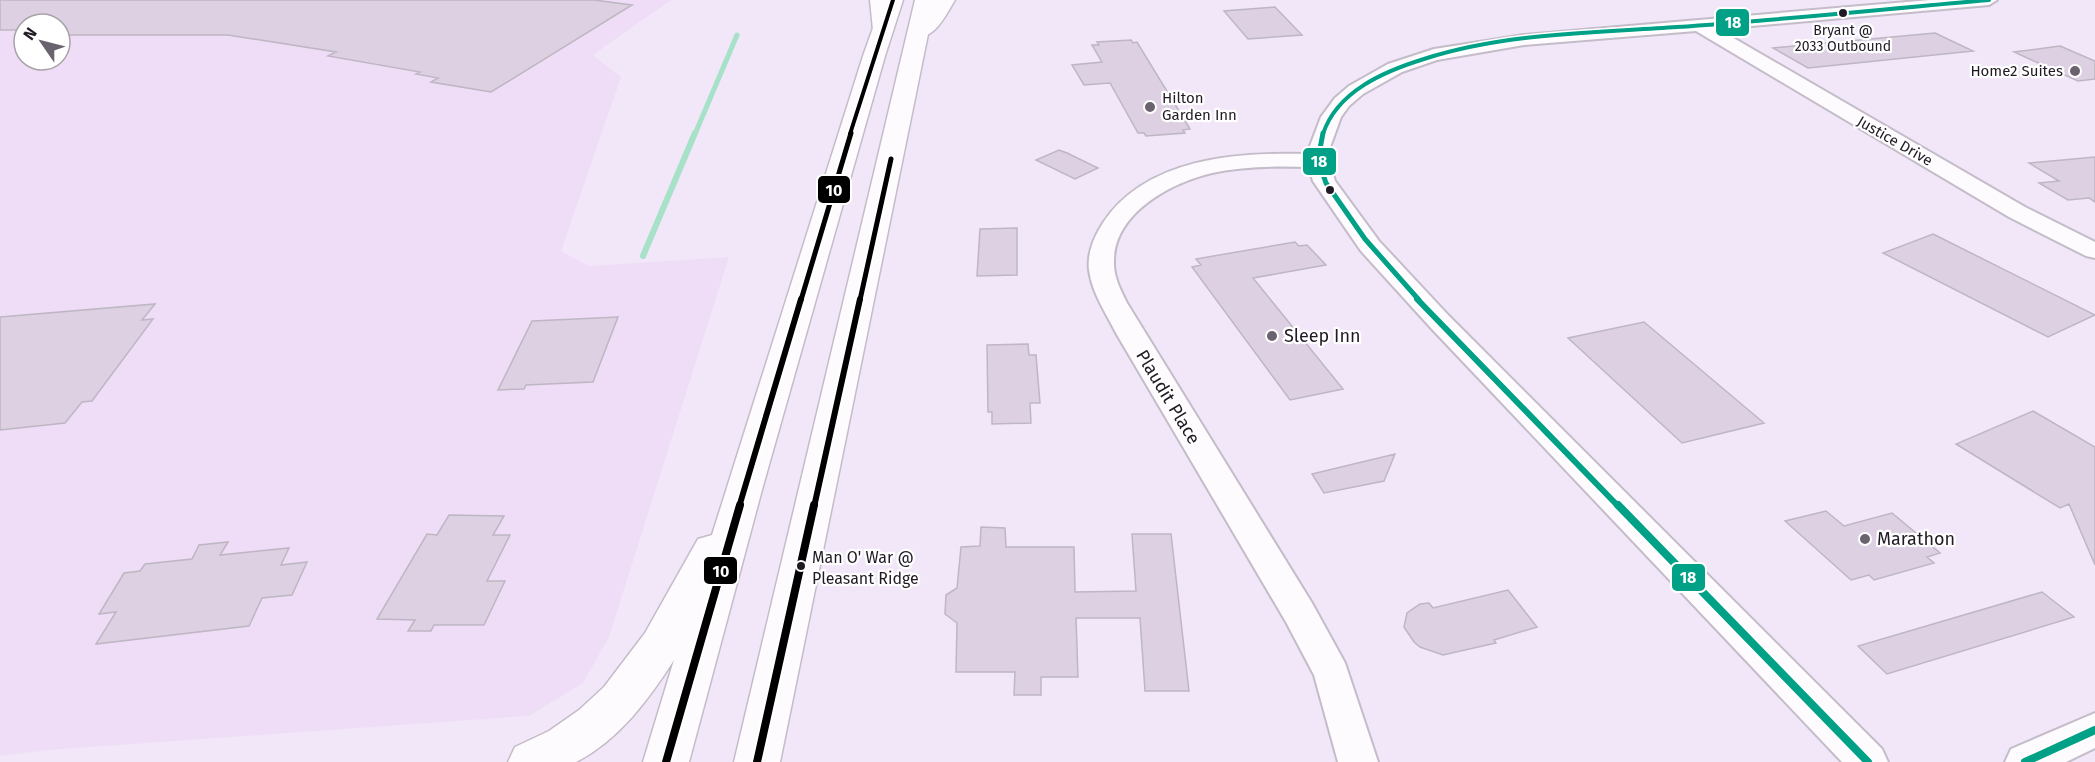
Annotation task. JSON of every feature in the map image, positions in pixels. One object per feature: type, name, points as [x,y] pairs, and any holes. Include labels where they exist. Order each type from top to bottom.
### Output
[{"type":"main road","points":[[878,43],[880,0]]},
{"type":"main road","points":[[666,762],[745,486],[878,43],[893,0]]},
{"type":"main road","points":[[757,762],[925,0]]},
{"type":"main road","points":[[916,44],[945,0]]},
{"type":"main road","points":[[531,762],[573,742],[610,713],[639,679],[676,619],[745,486]]},
{"type":"street","points":[[1868,762],[1448,331],[1370,246],[1324,181],[1318,161],[1318,150],[1323,134],[1342,102],[1364,85],[1406,64],[1434,55],[1498,43],[1989,0]]},
{"type":"street","name":"Justice Drive","points":[[1699,25],[2017,212],[2095,251]]},
{"type":"street","name":"Plaudit Place","points":[[1318,161],[1256,160],[1231,163],[1166,183],[1147,193],[1126,210],[1112,227],[1104,247],[1102,269],[1110,295],[1130,333],[1294,605],[1332,674],[1358,762]]},
{"type":"street","points":[[2025,762],[2095,730]]},
{"type":"shaded area","points":[[0,0],[671,0],[593,55],[621,77],[561,251],[589,266],[729,257],[609,637],[583,683],[529,716],[48,750],[0,756]]},
{"type":"building","points":[[0,0],[594,0],[632,5],[491,92],[431,82],[438,78],[416,74],[420,72],[328,56],[336,52],[228,35],[72,35],[72,12],[12,12],[12,30],[0,30]]},
{"type":"building","points":[[1275,7],[1302,35],[1248,39],[1224,11]]},
{"type":"building","points":[[1935,33],[1973,51],[1808,68],[1773,48]]},
{"type":"building","name":"Hilton Garden Inn","points":[[1131,40],[1133,43],[1137,42],[1190,129],[1183,130],[1185,133],[1146,136],[1144,133],[1138,133],[1110,83],[1084,85],[1072,65],[1102,62],[1092,45],[1099,45],[1097,42]]},
{"type":"building","name":"Home2 Suites","points":[[2060,46],[2095,61],[2095,79],[2078,81],[2014,52]]},
{"type":"building","points":[[1059,150],[1098,168],[1075,179],[1036,160]]},
{"type":"building","points":[[2095,157],[2095,202],[2089,198],[2068,200],[2039,183],[2059,181],[2029,163]]},
{"type":"building","points":[[1017,228],[1017,275],[977,276],[980,229]]},
{"type":"building","points":[[1933,234],[2095,315],[2048,337],[1883,253]]},
{"type":"building","name":"Sleep Inn","points":[[1295,242],[1299,246],[1307,245],[1326,265],[1253,278],[1343,389],[1290,400],[1192,267],[1201,265],[1196,259]]},
{"type":"building","points":[[155,304],[142,320],[153,319],[92,401],[82,402],[65,423],[0,430],[0,317]]},
{"type":"building","points":[[618,317],[593,382],[526,385],[524,389],[498,390],[532,321]]},
{"type":"building","points":[[1644,322],[1764,423],[1682,443],[1568,338]]},
{"type":"building","points":[[1028,344],[1029,355],[1036,355],[1040,403],[1030,403],[1031,423],[992,424],[992,412],[988,412],[987,345]]},
{"type":"building","points":[[2033,411],[2095,447],[2095,565],[2069,504],[2060,508],[1956,444]]},
{"type":"building","points":[[1395,454],[1384,481],[1324,493],[1312,474]]},
{"type":"building","name":"Marathon","points":[[1826,511],[1844,526],[1892,513],[1940,553],[1927,557],[1934,563],[1874,580],[1869,575],[1851,580],[1785,521]]},
{"type":"building","points":[[449,515],[504,516],[493,535],[510,535],[487,581],[505,581],[484,625],[434,625],[431,631],[408,631],[415,620],[377,619],[427,534],[437,535]]},
{"type":"building","points":[[981,527],[1005,528],[1006,547],[1074,547],[1075,592],[1136,591],[1132,534],[1171,534],[1189,691],[1145,691],[1140,618],[1076,618],[1078,677],[1041,677],[1041,695],[1014,695],[1015,672],[956,672],[957,623],[945,614],[946,595],[957,588],[961,547],[980,546]]},
{"type":"building","points":[[228,542],[220,555],[289,548],[281,565],[307,562],[292,595],[262,598],[249,626],[96,644],[116,612],[99,614],[124,573],[140,571],[145,564],[192,559],[199,545]]},
{"type":"building","points":[[1508,590],[1537,627],[1494,640],[1496,643],[1443,655],[1420,647],[1404,627],[1407,613],[1420,604],[1429,603],[1433,608]]},
{"type":"building","points":[[2042,592],[2074,617],[1887,674],[1858,646]]},
{"type":"waterway","points":[[695,134],[737,35]]},
{"type":"waterway","points":[[643,256],[695,133]]},
{"type":"transit line","name":"10","points":[[666,762],[745,486],[874,56],[893,0]]},
{"type":"transit line","name":"18","points":[[1868,762],[1400,280],[1365,239],[1335,198],[1323,178],[1319,154],[1324,130],[1330,118],[1346,98],[1356,90],[1388,72],[1426,58],[1467,48],[1556,36],[1989,0]]},
{"type":"transit line","name":"10","points":[[757,762],[891,159]]},
{"type":"transit line","name":"18","points":[[2025,762],[2095,730]]},
{"type":"place","name":"Bryant @ 2033 Outbound","points":[[1843,13]]},
{"type":"place","name":"Home2 Suites","points":[[2075,71]]},
{"type":"place","name":"Hilton Garden Inn","points":[[1150,107]]},
{"type":"place","name":"Sleep Inn","points":[[1272,336]]},
{"type":"place","name":"Marathon","points":[[1865,539]]},
{"type":"place","name":"Man O' War @ Pleasant Ridge","points":[[801,566]]}]
